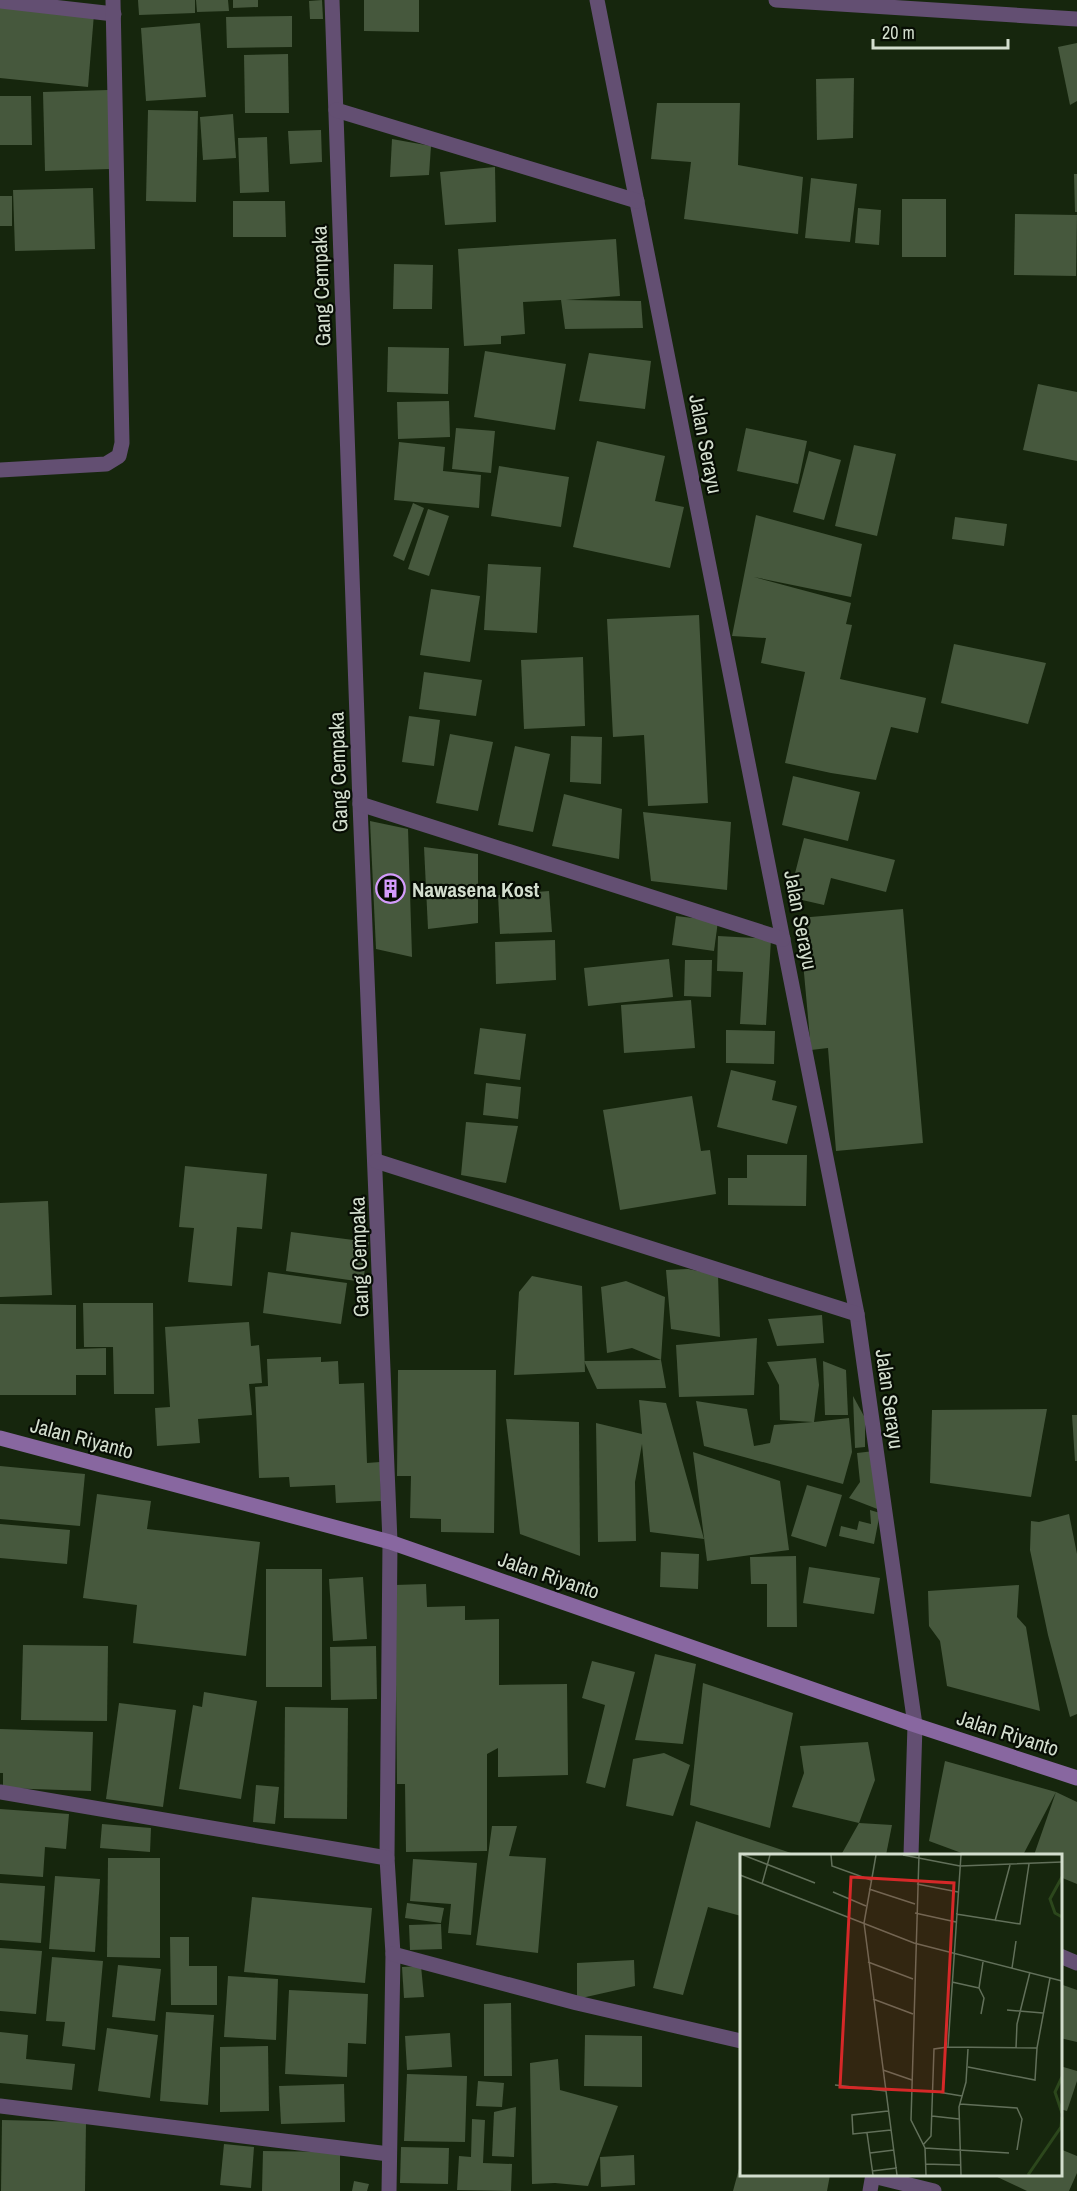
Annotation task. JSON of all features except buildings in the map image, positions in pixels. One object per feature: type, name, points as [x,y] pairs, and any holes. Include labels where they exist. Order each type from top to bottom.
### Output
[{"type":"street","name":"Gang Cempaka","points":[[332,0],[360,804],[390,1542],[387,1858],[393,1954],[389,2191]]},
{"type":"street","name":"Jalan Serayu","points":[[597,0],[857,1314],[915,1725],[911,1854]]},
{"type":"street","points":[[776,0],[1077,19]]},
{"type":"street","points":[[0,1],[113,7],[122,443],[119,456],[106,464],[0,470]]},
{"type":"street","points":[[336,110],[637,201]]},
{"type":"street","points":[[360,804],[783,939]]},
{"type":"street","points":[[376,1161],[857,1314]]},
{"type":"street","name":"Jalan Riyanto","points":[[0,1438],[390,1542],[915,1725],[1077,1778]]},
{"type":"street","points":[[0,1791],[387,1858]]},
{"type":"street","points":[[393,1954],[577,2003],[740,2041]]},
{"type":"street","points":[[1062,1957],[1077,1963]]},
{"type":"street","points":[[0,2106],[389,2154]]},
{"type":"street","points":[[872,2180],[934,2191]]},
{"type":"place","name":"Nawasena Kost","points":[[391,889]]}]
